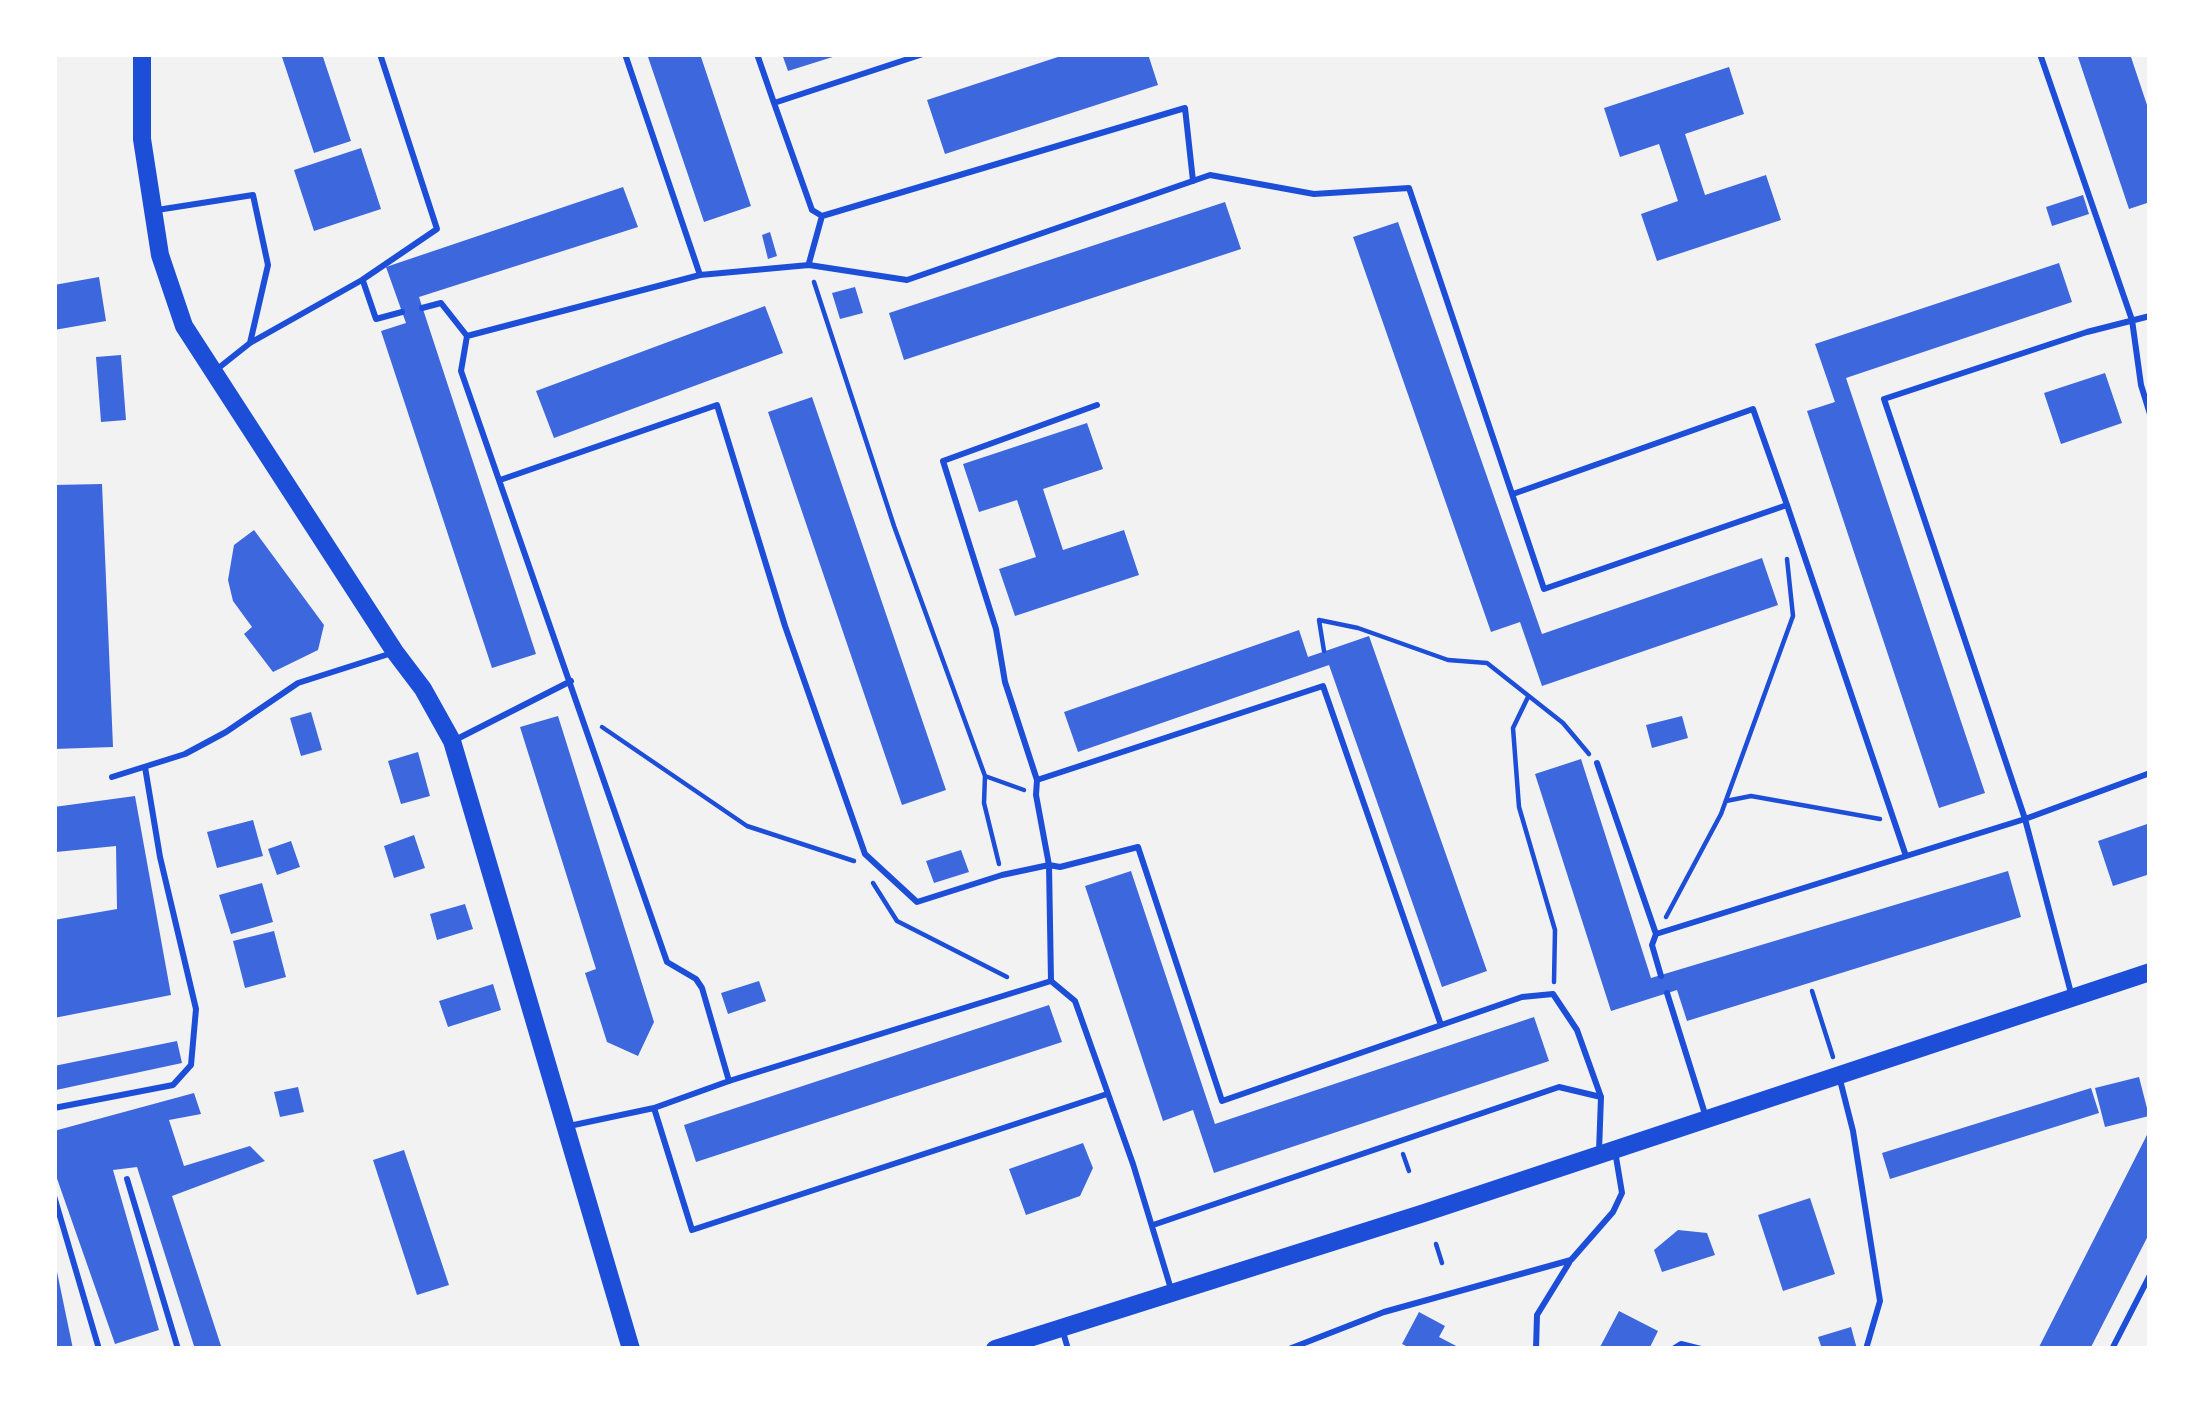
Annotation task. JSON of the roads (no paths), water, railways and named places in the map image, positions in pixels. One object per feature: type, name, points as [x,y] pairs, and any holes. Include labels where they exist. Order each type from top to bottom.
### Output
[{"type":"main road","points":[[142,54],[142,139],[160,255],[184,326],[423,689],[452,741],[631,1349]]},
{"type":"main road","points":[[995,1349],[2150,972]]},
{"type":"lane","points":[[214,371],[437,230],[380,54]]},
{"type":"lane","points":[[625,54],[700,275]]},
{"type":"lane","points":[[757,54],[812,210],[822,216],[1185,108],[1193,181]]},
{"type":"lane","points":[[774,103],[922,54]]},
{"type":"lane","points":[[2040,54],[2132,320],[2140,385],[2150,414]]},
{"type":"lane","points":[[467,336],[700,275],[808,265],[907,280],[1210,175],[1314,194],[1408,188],[1544,589],[1787,505]]},
{"type":"lane","points":[[153,210],[253,195],[268,265],[250,344]]},
{"type":"lane","points":[[808,265],[822,216]]},
{"type":"lane","points":[[362,280],[376,320],[402,313]]},
{"type":"lane","points":[[422,308],[441,303],[467,336],[461,371],[667,962],[696,979],[702,988],[729,1081]]},
{"type":"lane","points":[[2072,996],[2025,818],[1884,399],[2150,316]]},
{"type":"lane","points":[[500,480],[716,405],[785,626],[865,854],[917,902],[1002,875],[1048,865],[1060,867],[1138,847],[1222,1101],[1522,997],[1553,994],[1577,1030],[1601,1097],[1607,1150],[1622,1193],[1537,1315],[1536,1349]]},
{"type":"lane","points":[[1097,405],[943,460],[997,628],[1006,682],[1037,780],[1048,865],[1052,981],[1075,1000],[1173,1294]]},
{"type":"lane","points":[[1512,494],[1753,409],[1906,856]]},
{"type":"lane","points":[[112,777],[185,754],[298,683],[395,652]]},
{"type":"lane","points":[[452,741],[571,681]]},
{"type":"lane","points":[[1037,780],[1322,686],[1441,1024]]},
{"type":"lane","points":[[1597,763],[1656,934],[1652,945],[1661,976]]},
{"type":"lane","points":[[54,1108],[173,1085],[191,1065],[196,1009],[160,857],[146,767]]},
{"type":"lane","points":[[1656,934],[2025,818],[2150,773]]},
{"type":"lane","points":[[565,1127],[654,1108],[1052,981]]},
{"type":"lane","points":[[1666,993],[1706,1118]]},
{"type":"lane","points":[[1838,1074],[1853,1131],[1880,1301],[1866,1349]]},
{"type":"lane","points":[[1153,1225],[1558,1087],[1601,1097]]},
{"type":"lane","points":[[654,1108],[692,1230],[1107,1094]]},
{"type":"lane","points":[[127,1179],[178,1349]]},
{"type":"lane","points":[[54,1196],[99,1349]]},
{"type":"lane","points":[[1289,1349],[1384,1312],[1571,1260]]},
{"type":"lane","points":[[2112,1349],[2150,1275]]},
{"type":"lane","points":[[1062,1328],[1068,1349]]},
{"type":"lane","points":[[1673,1349],[1681,1345],[1701,1349]]}]
